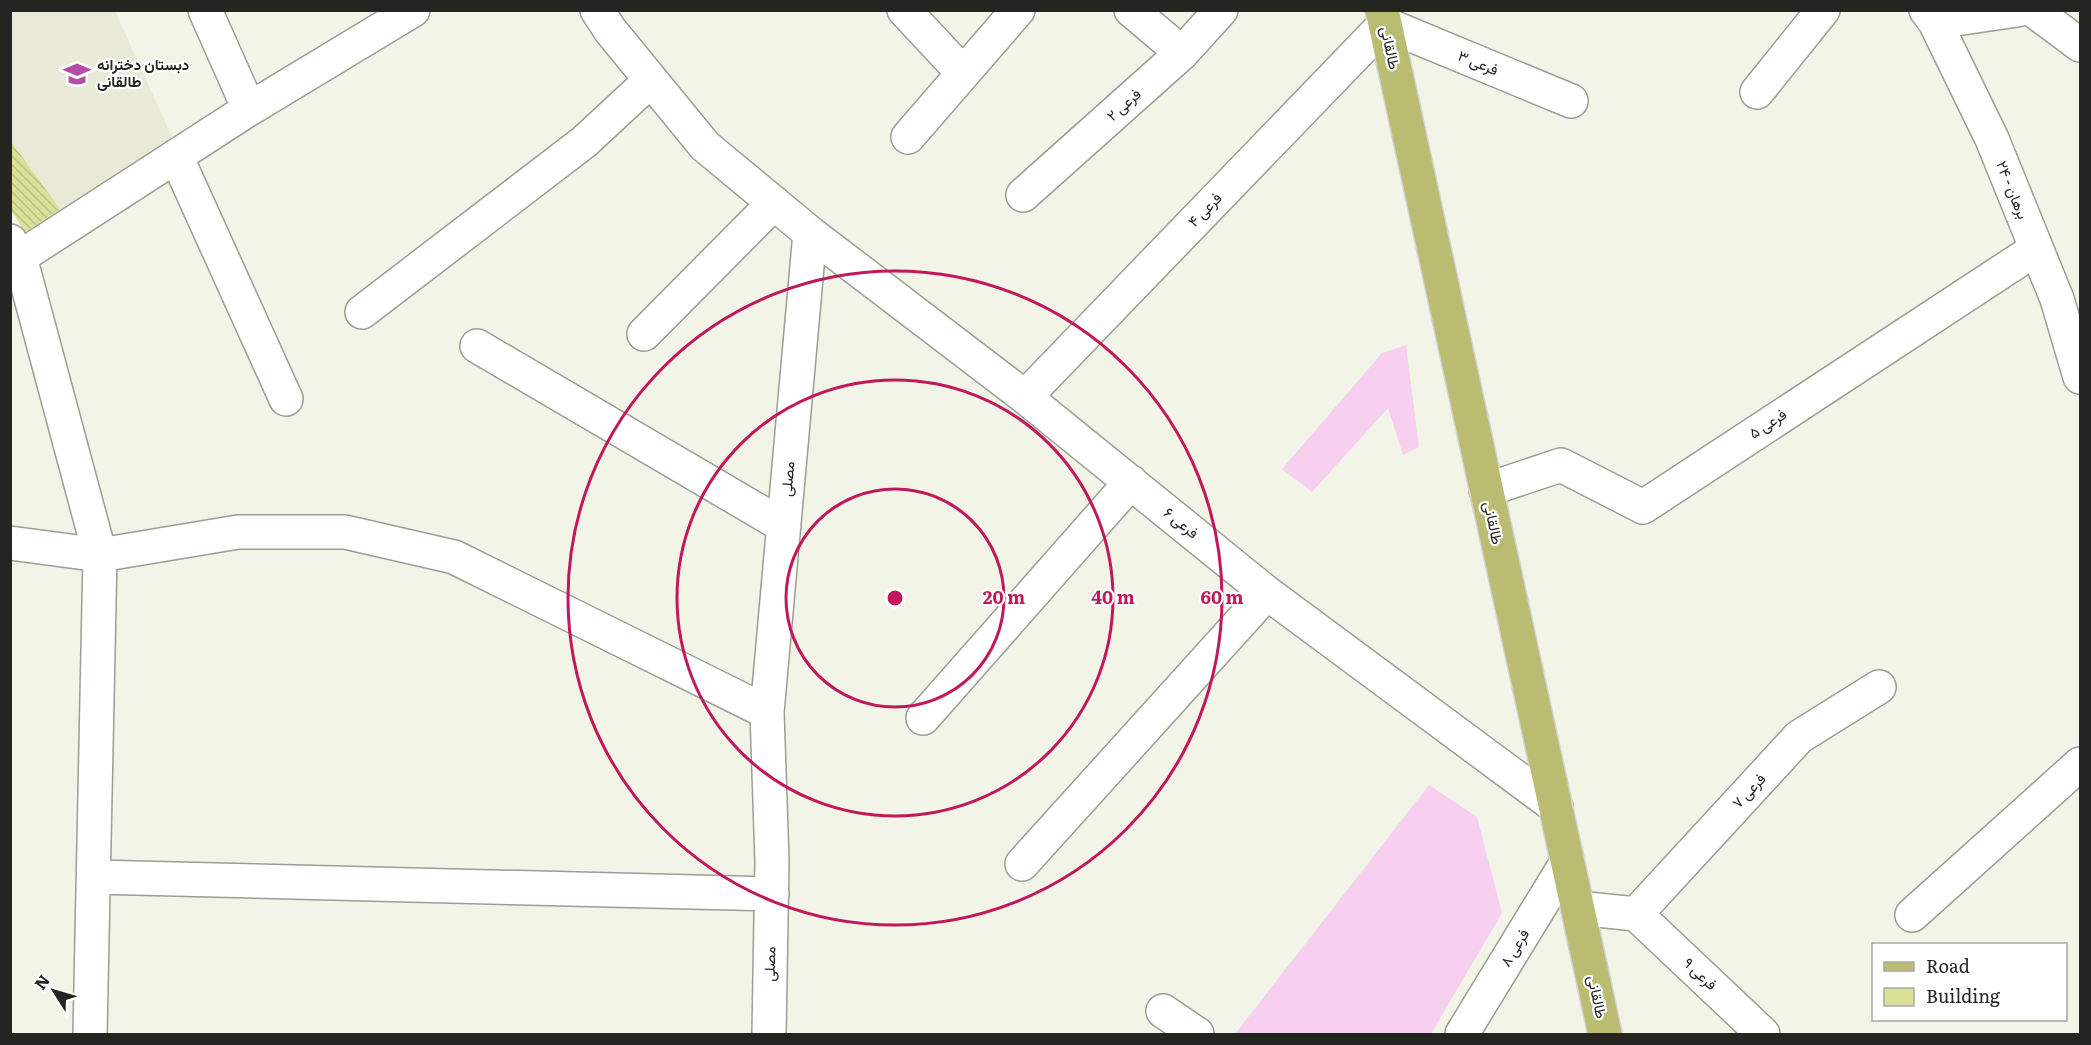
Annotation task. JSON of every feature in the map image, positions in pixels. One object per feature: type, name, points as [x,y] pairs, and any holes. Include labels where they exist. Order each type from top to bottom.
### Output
[{"type":"main road","name":"طالقانی","points":[[1383,17],[1605,1035]]},
{"type":"street","points":[[205,10],[249,109]]},
{"type":"street","points":[[90,1035],[100,555],[15,249],[176,156],[413,10]]},
{"type":"street","points":[[597,10],[610,30],[705,146],[810,233]]},
{"type":"street","points":[[904,10],[963,73]]},
{"type":"street","points":[[908,136],[1018,10]]},
{"type":"street","points":[[1131,10],[1182,53]]},
{"type":"street","name":"فرعی ۲","points":[[1023,195],[1182,53],[1221,10]]},
{"type":"street","points":[[1757,92],[1824,10]]},
{"type":"street","points":[[1931,16],[2017,10]]},
{"type":"street","points":[[2033,10],[2080,45]]},
{"type":"street","name":"۲۴ - برهان","points":[[1931,16],[1992,139],[2057,299],[2080,377]]},
{"type":"street","name":"فرعی ۳","points":[[1383,17],[1571,101]]},
{"type":"street","name":"فرعی ۴","points":[[1025,397],[1383,17]]},
{"type":"street","points":[[362,312],[584,142],[651,80]]},
{"type":"street","points":[[176,156],[286,399]]},
{"type":"street","points":[[644,334],[774,203]]},
{"type":"street","name":"فرعی ۶","points":[[810,233],[1025,397],[1267,593],[1556,807]]},
{"type":"street","name":"مصلی","points":[[769,1035],[772,894],[767,712],[810,233]]},
{"type":"street","name":"فرعی ۵","points":[[1486,490],[1561,465],[1643,507],[2036,249]]},
{"type":"street","points":[[477,346],[784,526]]},
{"type":"street","points":[[923,718],[1131,482]]},
{"type":"street","points":[[10,543],[100,555],[238,532],[345,532],[454,557],[767,712]]},
{"type":"street","points":[[1022,864],[1267,593]]},
{"type":"street","name":"فرعی ۷","points":[[1636,914],[1799,737],[1879,687]]},
{"type":"street","points":[[1912,915],[2080,764]]},
{"type":"street","name":"فرعی ۸","points":[[1462,1035],[1567,862]]},
{"type":"street","points":[[95,877],[772,894]]},
{"type":"street","points":[[1578,908],[1636,914]]},
{"type":"street","name":"فرعی ۹","points":[[1636,914],[1763,1035]]},
{"type":"street","points":[[1163,1011],[1197,1035]]},
{"type":"shaded area","name":"دبستان دخترانه طالقانی","points":[[11,11],[115,11],[172,137],[25,232],[11,209]]},
{"type":"shaded area","points":[[1406,345],[1419,447],[1403,455],[1388,408],[1312,492],[1282,469],[1382,353]]},
{"type":"shaded area","points":[[1429,785],[1477,817],[1502,913],[1431,1034],[1235,1034]]},
{"type":"building","points":[[10,140],[60,209],[25,232],[10,209]]},
{"type":"place","name":"دبستان دخترانه طالقانی","points":[[77,74]]}]
